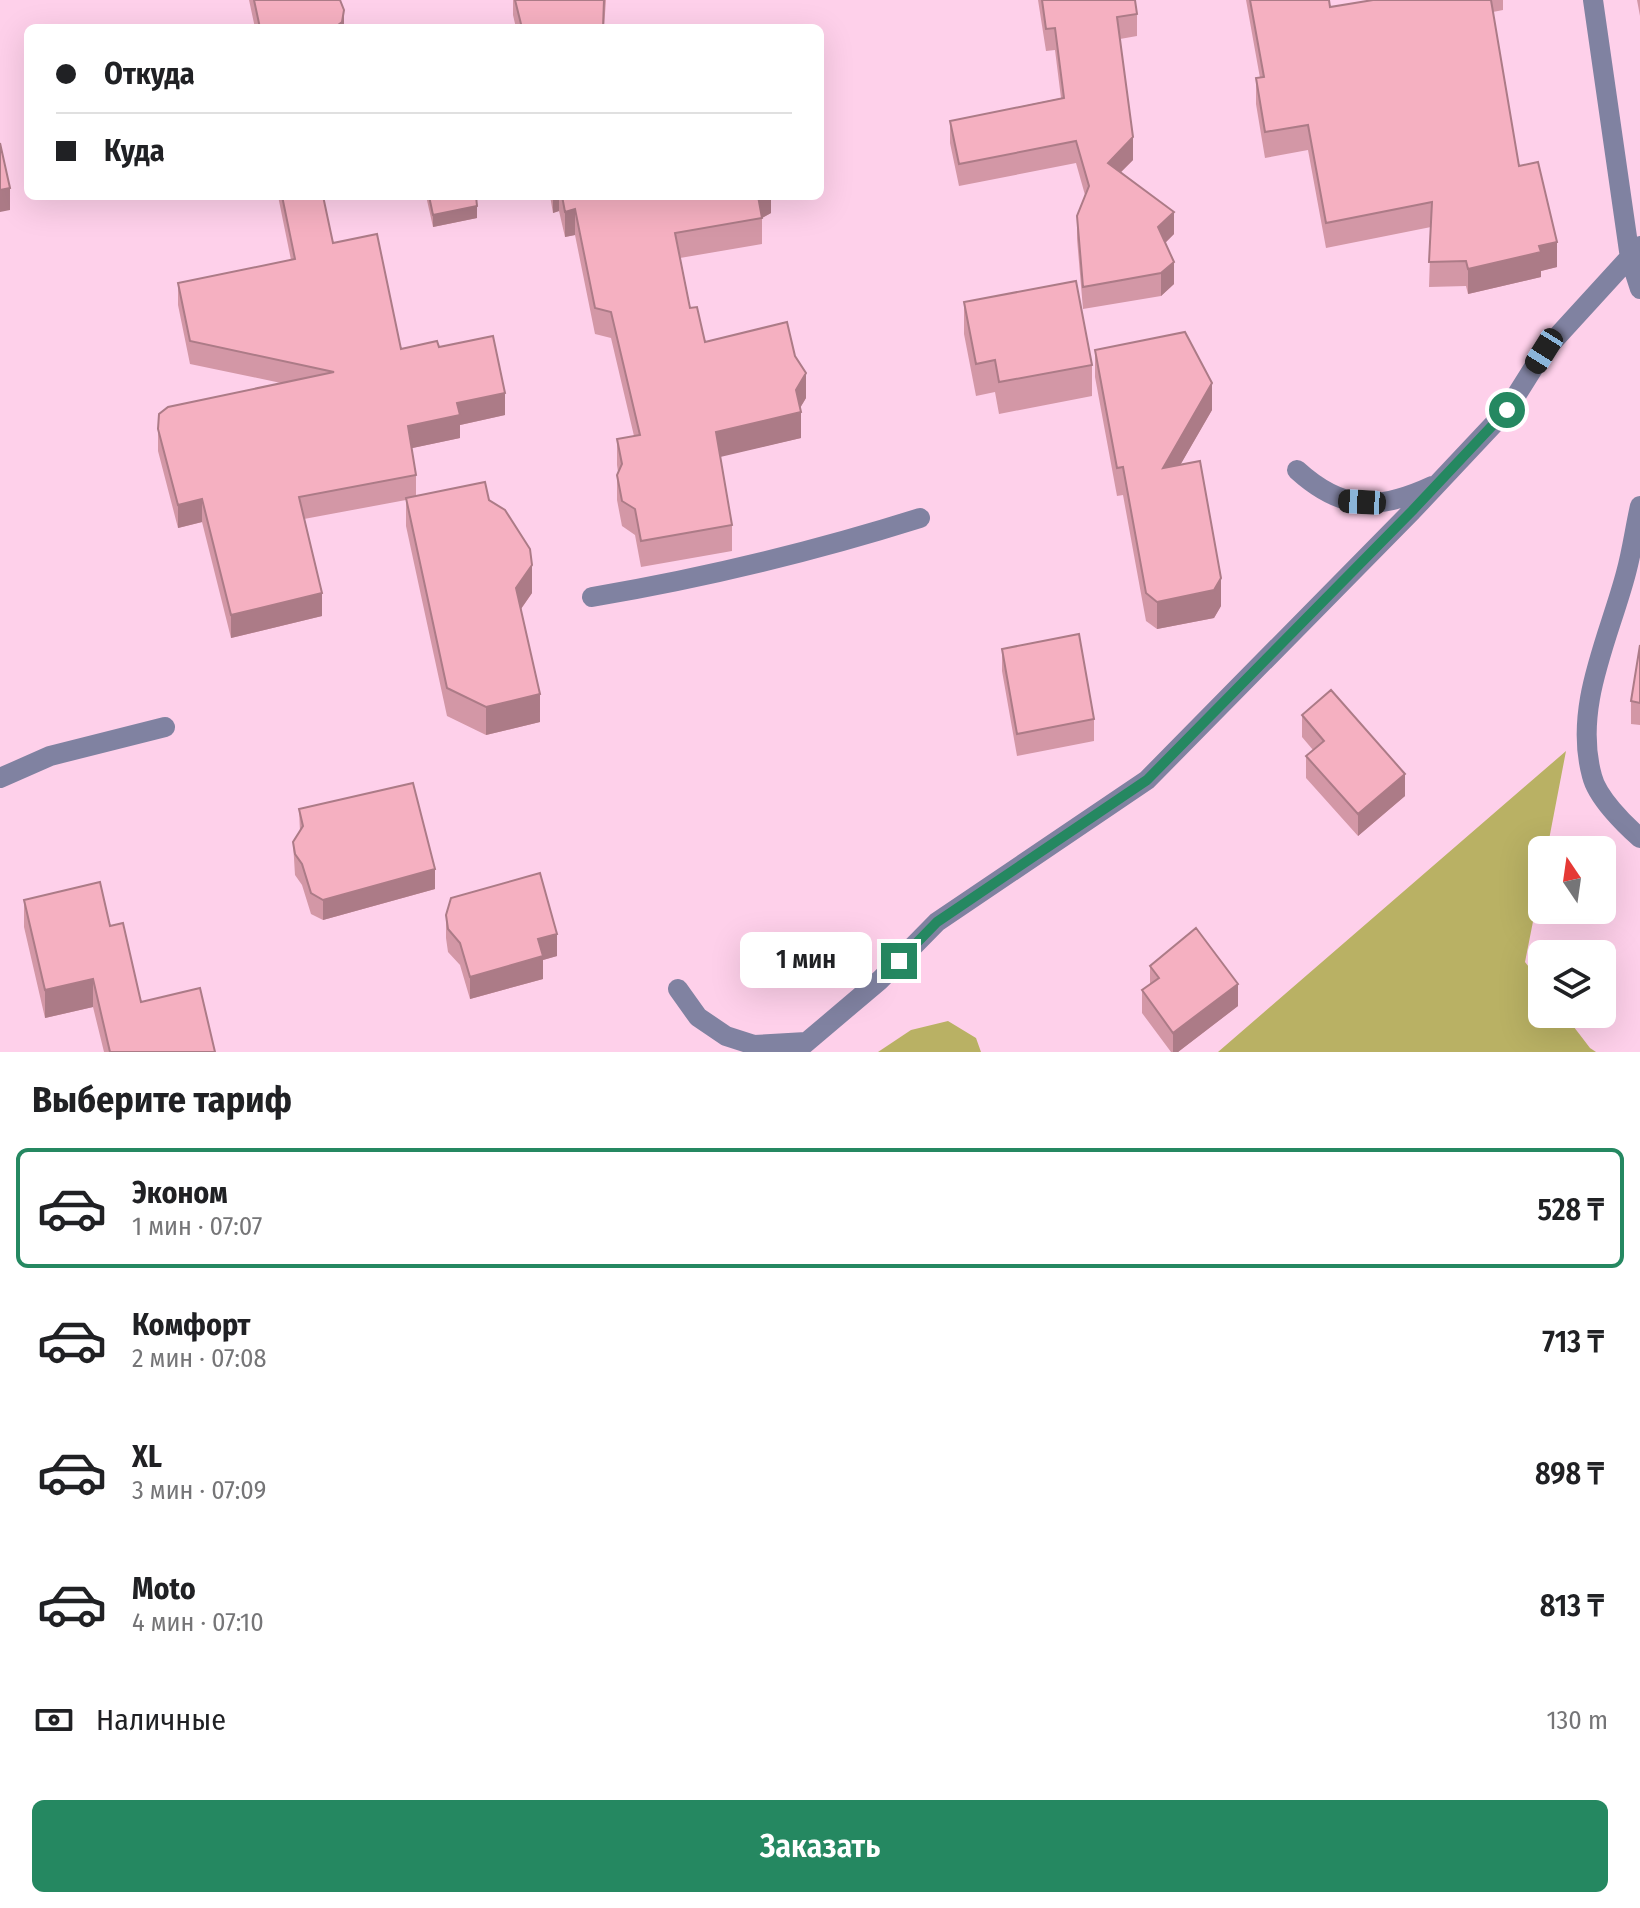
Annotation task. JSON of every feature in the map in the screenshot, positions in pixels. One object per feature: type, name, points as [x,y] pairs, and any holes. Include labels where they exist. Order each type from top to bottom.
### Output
[{"type":"street","points":[[1593,0],[1640,289]]},
{"type":"street","points":[[678,989],[698,1017],[726,1036],[754,1045],[801,1047],[880,980],[937,922],[1147,780],[1507,410],[1544,351],[1635,252]]},
{"type":"street","points":[[1297,470],[1318,490],[1344,501],[1380,503],[1412,495],[1440,482]]},
{"type":"street","points":[[1640,506],[1627,572],[1593,683],[1585,743],[1592,779],[1621,822],[1640,838]]},
{"type":"street","points":[[592,597],[695,579],[844,542],[920,518]]},
{"type":"street","points":[[0,778],[50,756],[165,727]]},
{"type":"shaded area","points":[[1566,751],[1550,836],[1528,836],[1528,924],[1533,924],[1525,962],[1528,966],[1528,1028],[1575,1028],[1596,1052],[1218,1052]]},
{"type":"shaded area","points":[[948,1021],[976,1038],[981,1052],[878,1052],[911,1030]]},
{"type":"building","points":[[254,0],[340,0],[344,10],[339,24],[259,24]]},
{"type":"building","points":[[515,0],[604,0],[603,24],[521,24]]},
{"type":"building","points":[[1042,0],[1135,0],[1137,14],[1117,17],[1133,137],[1108,163],[1174,212],[1158,227],[1174,262],[1161,273],[1083,287],[1077,216],[1089,186],[1076,141],[959,164],[950,121],[1064,98],[1055,28],[1046,29]]},
{"type":"building","points":[[1250,0],[1329,0],[1330,7],[1373,0],[1491,0],[1519,166],[1538,162],[1557,242],[1539,246],[1541,252],[1468,269],[1466,261],[1429,262],[1432,202],[1326,223],[1308,125],[1265,132],[1256,78],[1264,77]]},
{"type":"building","points":[[0,143],[10,188],[0,190]]},
{"type":"building","points":[[283,200],[324,200],[333,243],[377,234],[401,349],[437,341],[439,347],[493,336],[505,393],[457,403],[460,415],[408,426],[416,475],[299,497],[322,593],[231,615],[202,499],[178,505],[158,429],[159,414],[168,407],[334,372],[190,341],[178,283],[295,259]]},
{"type":"building","points":[[430,200],[476,200],[477,206],[433,215]]},
{"type":"building","points":[[563,200],[759,200],[762,218],[675,233],[690,308],[697,307],[705,342],[787,322],[795,356],[806,373],[796,390],[801,412],[716,432],[732,525],[641,541],[635,509],[622,501],[617,475],[622,464],[617,439],[640,435],[611,312],[595,308],[575,209],[565,212]]},
{"type":"building","points":[[1076,281],[1092,365],[999,382],[995,360],[976,364],[964,302]]},
{"type":"building","points":[[1185,332],[1212,383],[1163,468],[1200,461],[1221,578],[1214,590],[1157,602],[1146,593],[1123,467],[1117,468],[1095,350]]},
{"type":"building","points":[[485,482],[489,500],[505,510],[530,549],[532,565],[516,588],[540,694],[486,707],[447,688],[406,498]]},
{"type":"building","points":[[1079,634],[1094,719],[1017,734],[1002,649]]},
{"type":"building","points":[[1640,645],[1640,703],[1631,701]]},
{"type":"building","points":[[1331,690],[1405,774],[1358,814],[1306,756],[1324,741],[1302,715]]},
{"type":"building","points":[[413,783],[435,869],[323,900],[311,893],[293,842],[303,826],[299,809]]},
{"type":"building","points":[[540,873],[557,934],[538,939],[543,956],[470,977],[460,943],[448,929],[446,915],[451,898]]},
{"type":"building","points":[[100,882],[110,926],[123,923],[141,1002],[200,988],[215,1052],[110,1052],[93,979],[45,990],[24,900]]},
{"type":"building","points":[[1196,928],[1238,984],[1173,1033],[1142,990],[1159,978],[1150,966]]},
{"type":"route","points":[[899,961],[937,922],[1147,780],[1507,410]]}]
